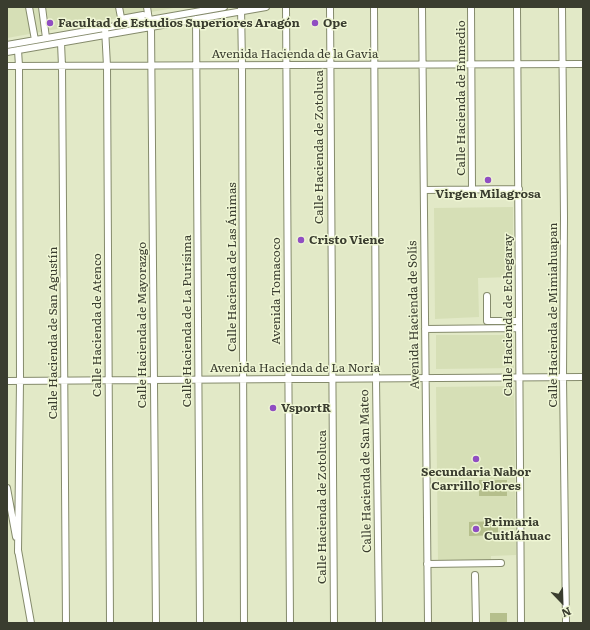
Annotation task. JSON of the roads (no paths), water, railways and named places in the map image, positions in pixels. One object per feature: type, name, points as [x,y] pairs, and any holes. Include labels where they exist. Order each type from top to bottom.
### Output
[{"type":"street","points":[[29,7],[35,40]]},
{"type":"street","points":[[42,7],[46,38]]},
{"type":"street","points":[[119,7],[122,22]]},
{"type":"street","name":"Calle Hacienda de Mayorazgo","points":[[147,7],[150,23],[151,66],[156,623]]},
{"type":"street","points":[[7,52],[106,34],[224,7]]},
{"type":"street","points":[[122,22],[150,23],[196,19],[241,9],[266,7]]},
{"type":"street","name":"Avenida Tomacoco","points":[[286,7],[290,623]]},
{"type":"street","name":"Calle Hacienda de Zotoluca","points":[[330,7],[334,623]]},
{"type":"street","name":"Calle Hacienda de San Mateo","points":[[374,7],[379,623]]},
{"type":"street","name":"Avenida Hacienda de Solís","points":[[422,7],[428,623]]},
{"type":"street","name":"Calle Hacienda de Enmedio","points":[[471,7],[472,189]]},
{"type":"street","name":"Calle Hacienda de Echegaray","points":[[517,7],[521,623]]},
{"type":"street","name":"Calle Hacienda de Mimiahuapan","points":[[562,7],[564,218],[563,378],[566,623]]},
{"type":"street","name":"Calle Hacienda de Las Ánimas","points":[[241,9],[244,623]]},
{"type":"street","points":[[7,45],[105,28],[143,15]]},
{"type":"street","name":"Calle Hacienda de La Purísima","points":[[196,19],[200,623]]},
{"type":"street","name":"Calle Hacienda de Atenco","points":[[105,28],[110,623]]},
{"type":"street","name":"Calle Hacienda de San Agustín","points":[[61,43],[66,623]]},
{"type":"street","points":[[18,50],[20,381],[18,552]]},
{"type":"street","name":"Avenida Hacienda de la Gavia","points":[[7,66],[583,64]]},
{"type":"street","points":[[424,190],[519,189]]},
{"type":"street","points":[[486,296],[486,321],[519,321]]},
{"type":"street","points":[[425,329],[519,328]]},
{"type":"street","name":"Avenida Hacienda de La Noria","points":[[7,381],[583,377]]},
{"type":"street","points":[[7,488],[31,623]]},
{"type":"street","points":[[427,564],[501,563]]},
{"type":"street","points":[[475,575],[476,623]]},
{"type":"place","name":"Facultad de Estudios Superiores Aragón","points":[[50,23]]},
{"type":"place","name":"Ope","points":[[315,23]]},
{"type":"place","name":"Virgen Milagrosa","points":[[488,180]]},
{"type":"place","name":"Cristo Viene","points":[[301,240]]},
{"type":"place","name":"VsportR","points":[[273,408]]},
{"type":"place","name":"Secundaria Nabor Carrillo Flores","points":[[476,459]]},
{"type":"place","name":"Primaria Cuitláhuac","points":[[476,529]]}]
